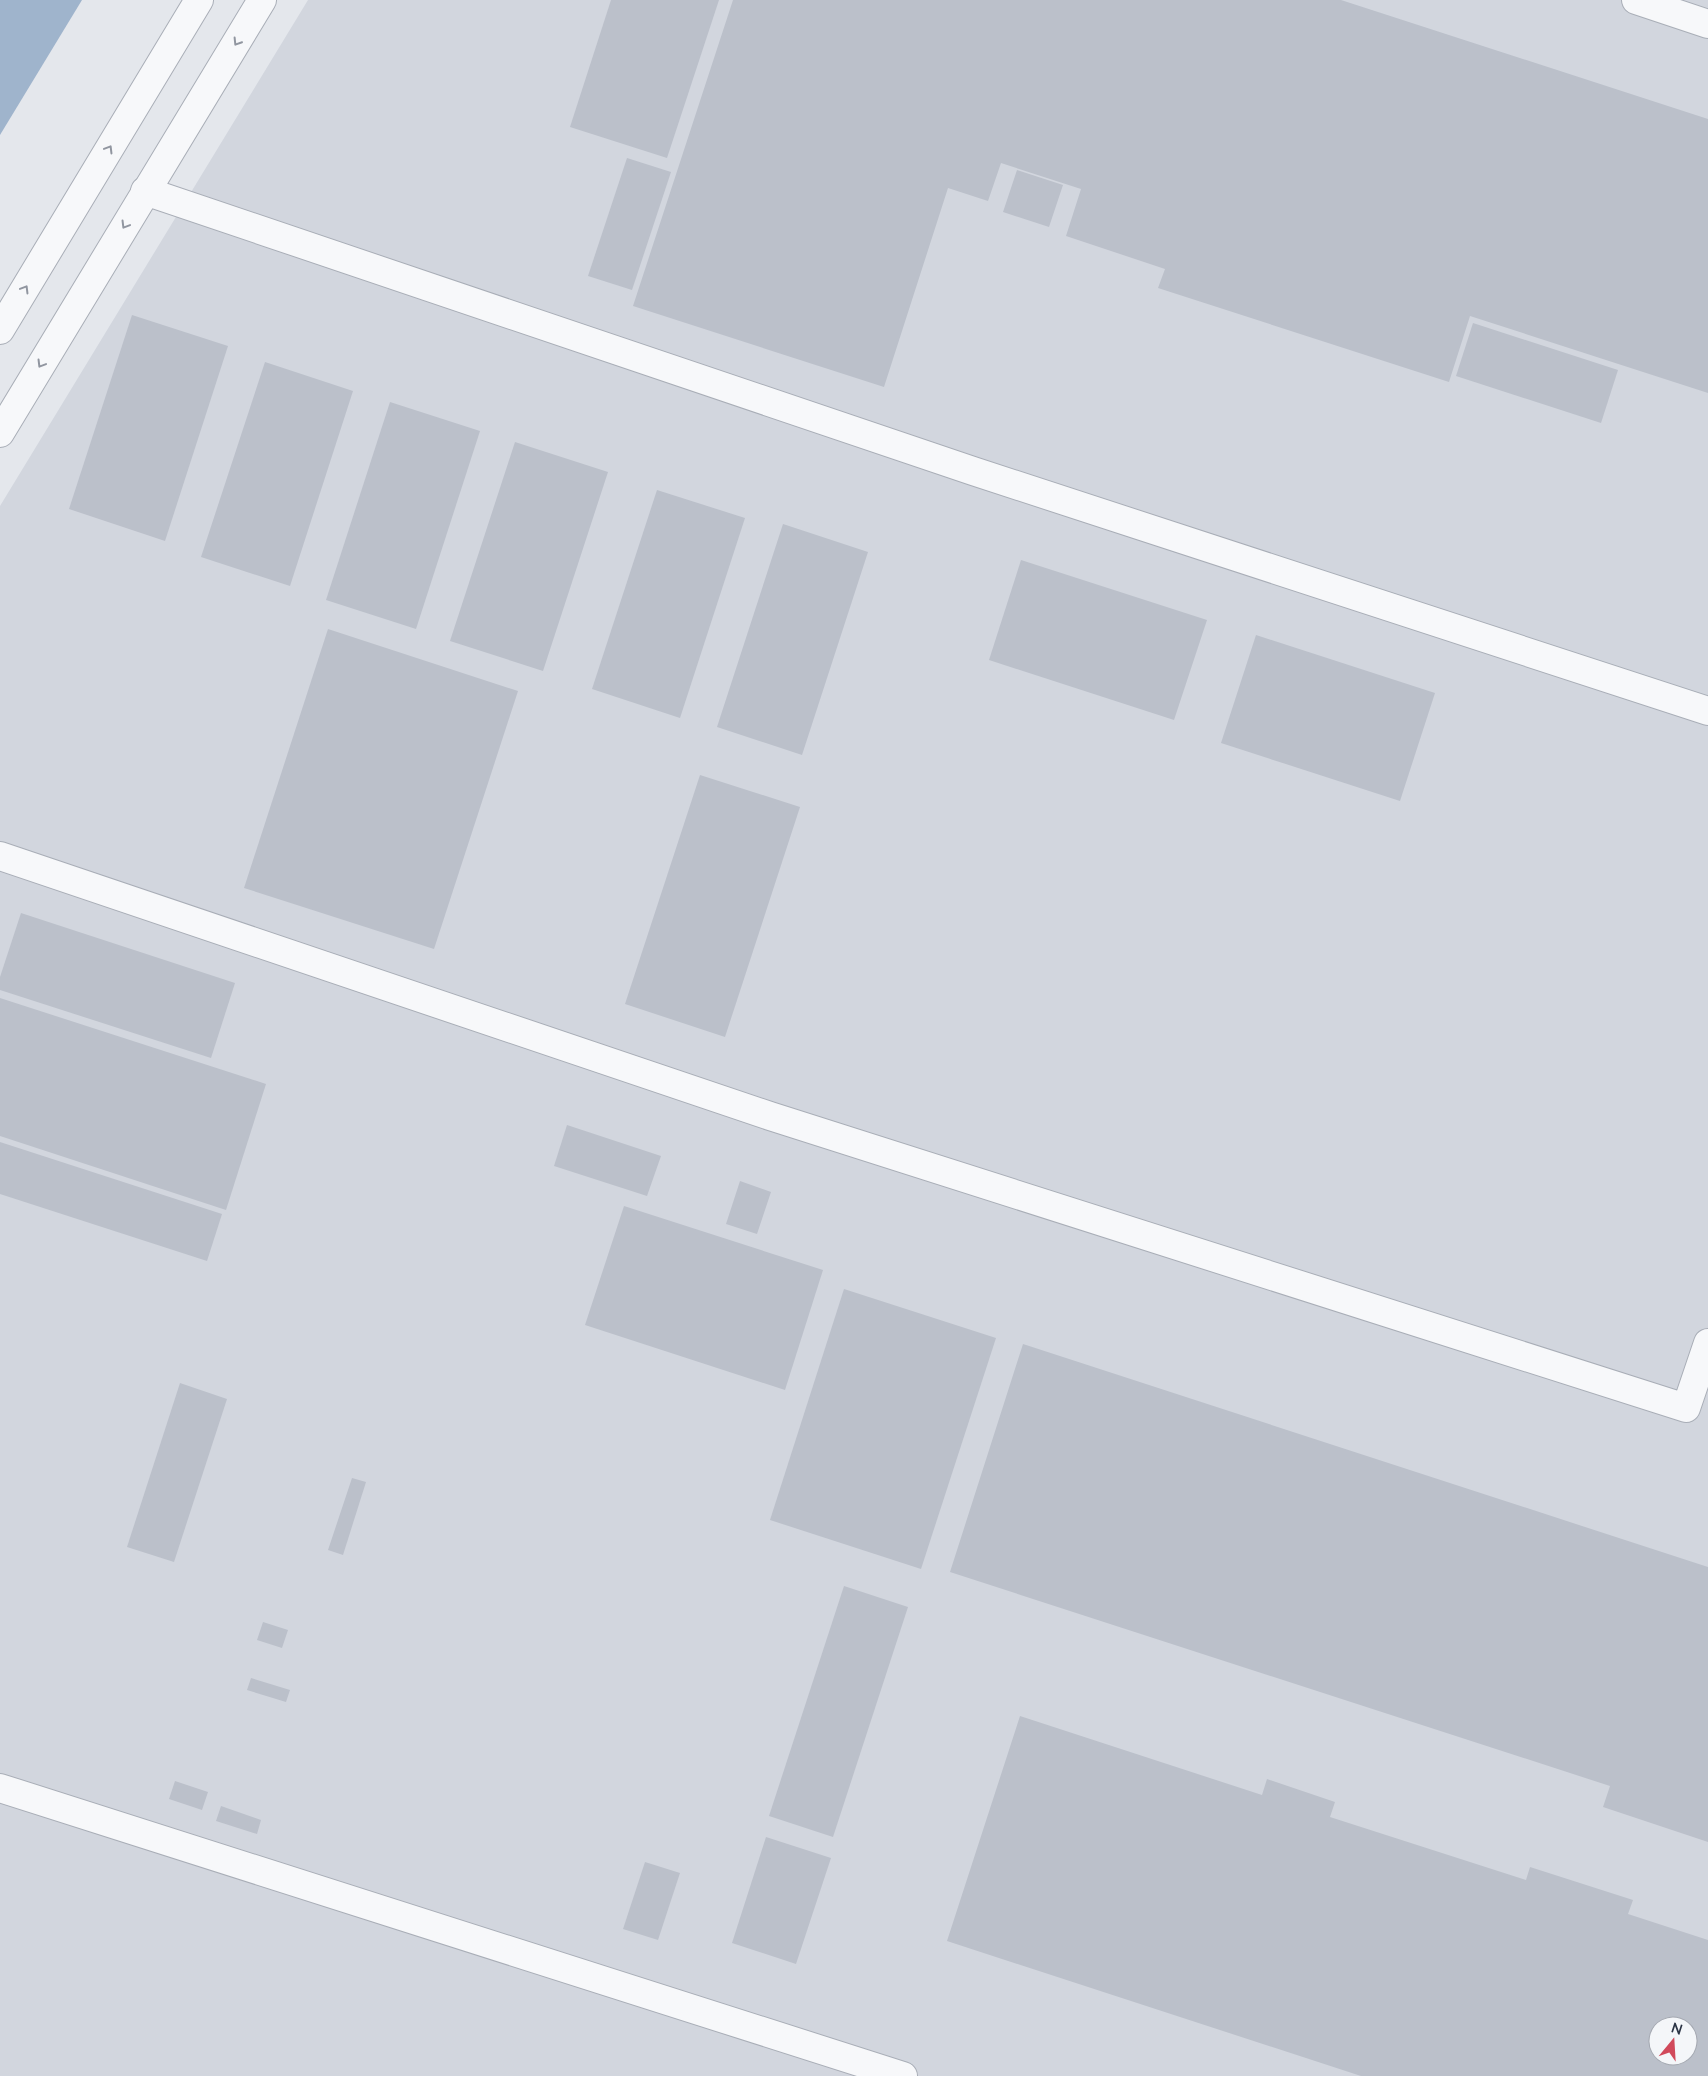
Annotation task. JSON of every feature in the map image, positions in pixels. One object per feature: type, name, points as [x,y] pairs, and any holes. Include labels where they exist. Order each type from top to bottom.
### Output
[{"type":"street","points":[[0,330],[199,0]]},
{"type":"street","points":[[0,433],[262,0]]},
{"type":"street","points":[[1636,0],[1708,24]]},
{"type":"street","points":[[145,191],[973,472],[1708,711]]},
{"type":"street","points":[[0,856],[770,1116],[1686,1408],[1708,1343]]},
{"type":"street","points":[[0,1788],[903,2076]]},
{"type":"shaded area","points":[[308,0],[1708,0],[1708,2076],[0,2076],[0,506]]},
{"type":"water","points":[[0,0],[82,0],[0,135]]},
{"type":"building","points":[[611,0],[719,0],[667,158],[570,127]]},
{"type":"building","points":[[733,0],[1341,0],[1708,119],[1708,393],[1470,316],[1449,382],[1158,288],[1165,269],[1066,236],[1081,189],[1001,163],[988,201],[948,188],[884,387],[633,306]]},
{"type":"building","points":[[627,158],[671,172],[632,290],[588,276]]},
{"type":"building","points":[[1017,170],[1063,185],[1049,227],[1003,212]]},
{"type":"building","points":[[132,315],[228,346],[165,541],[69,509]]},
{"type":"building","points":[[1473,323],[1618,370],[1601,423],[1456,376]]},
{"type":"building","points":[[265,362],[353,391],[290,586],[201,557]]},
{"type":"building","points":[[390,402],[480,431],[416,629],[326,600]]},
{"type":"building","points":[[515,442],[608,472],[543,671],[450,641]]},
{"type":"building","points":[[657,490],[745,518],[680,718],[592,689]]},
{"type":"building","points":[[783,524],[868,552],[802,755],[717,727]]},
{"type":"building","points":[[1021,560],[1207,620],[1174,720],[989,660]]},
{"type":"building","points":[[328,629],[518,691],[434,949],[244,888]]},
{"type":"building","points":[[1256,635],[1435,693],[1400,801],[1221,743]]},
{"type":"building","points":[[700,775],[800,807],[725,1037],[625,1004]]},
{"type":"building","points":[[21,913],[235,983],[211,1058],[0,990],[0,977]]},
{"type":"building","points":[[0,998],[266,1084],[226,1210],[0,1136]]},
{"type":"building","points":[[567,1125],[661,1156],[647,1196],[554,1166]]},
{"type":"building","points":[[0,1142],[222,1214],[207,1261],[0,1194]]},
{"type":"building","points":[[740,1181],[771,1192],[757,1234],[726,1224]]},
{"type":"building","points":[[624,1206],[823,1270],[785,1390],[585,1325]]},
{"type":"building","points":[[844,1289],[996,1338],[921,1569],[770,1520]]},
{"type":"building","points":[[1023,1344],[1708,1567],[1708,1842],[1603,1807],[1610,1786],[950,1572]]},
{"type":"building","points":[[180,1383],[227,1399],[174,1562],[127,1547]]},
{"type":"building","points":[[352,1478],[366,1482],[343,1555],[328,1550]]},
{"type":"building","points":[[844,1586],[908,1607],[833,1837],[769,1816]]},
{"type":"building","points":[[263,1622],[288,1630],[282,1648],[257,1640]]},
{"type":"building","points":[[251,1678],[290,1690],[286,1702],[247,1690]]},
{"type":"building","points":[[1020,1716],[1262,1795],[1267,1779],[1335,1802],[1330,1817],[1526,1880],[1530,1867],[1633,1900],[1628,1914],[1708,1940],[1708,2076],[1361,2076],[947,1941]]},
{"type":"building","points":[[175,1781],[208,1792],[202,1810],[169,1799]]},
{"type":"building","points":[[221,1806],[261,1820],[257,1834],[216,1821]]},
{"type":"building","points":[[766,1837],[831,1858],[796,1964],[732,1943]]},
{"type":"building","points":[[645,1862],[680,1873],[658,1940],[623,1929]]}]
